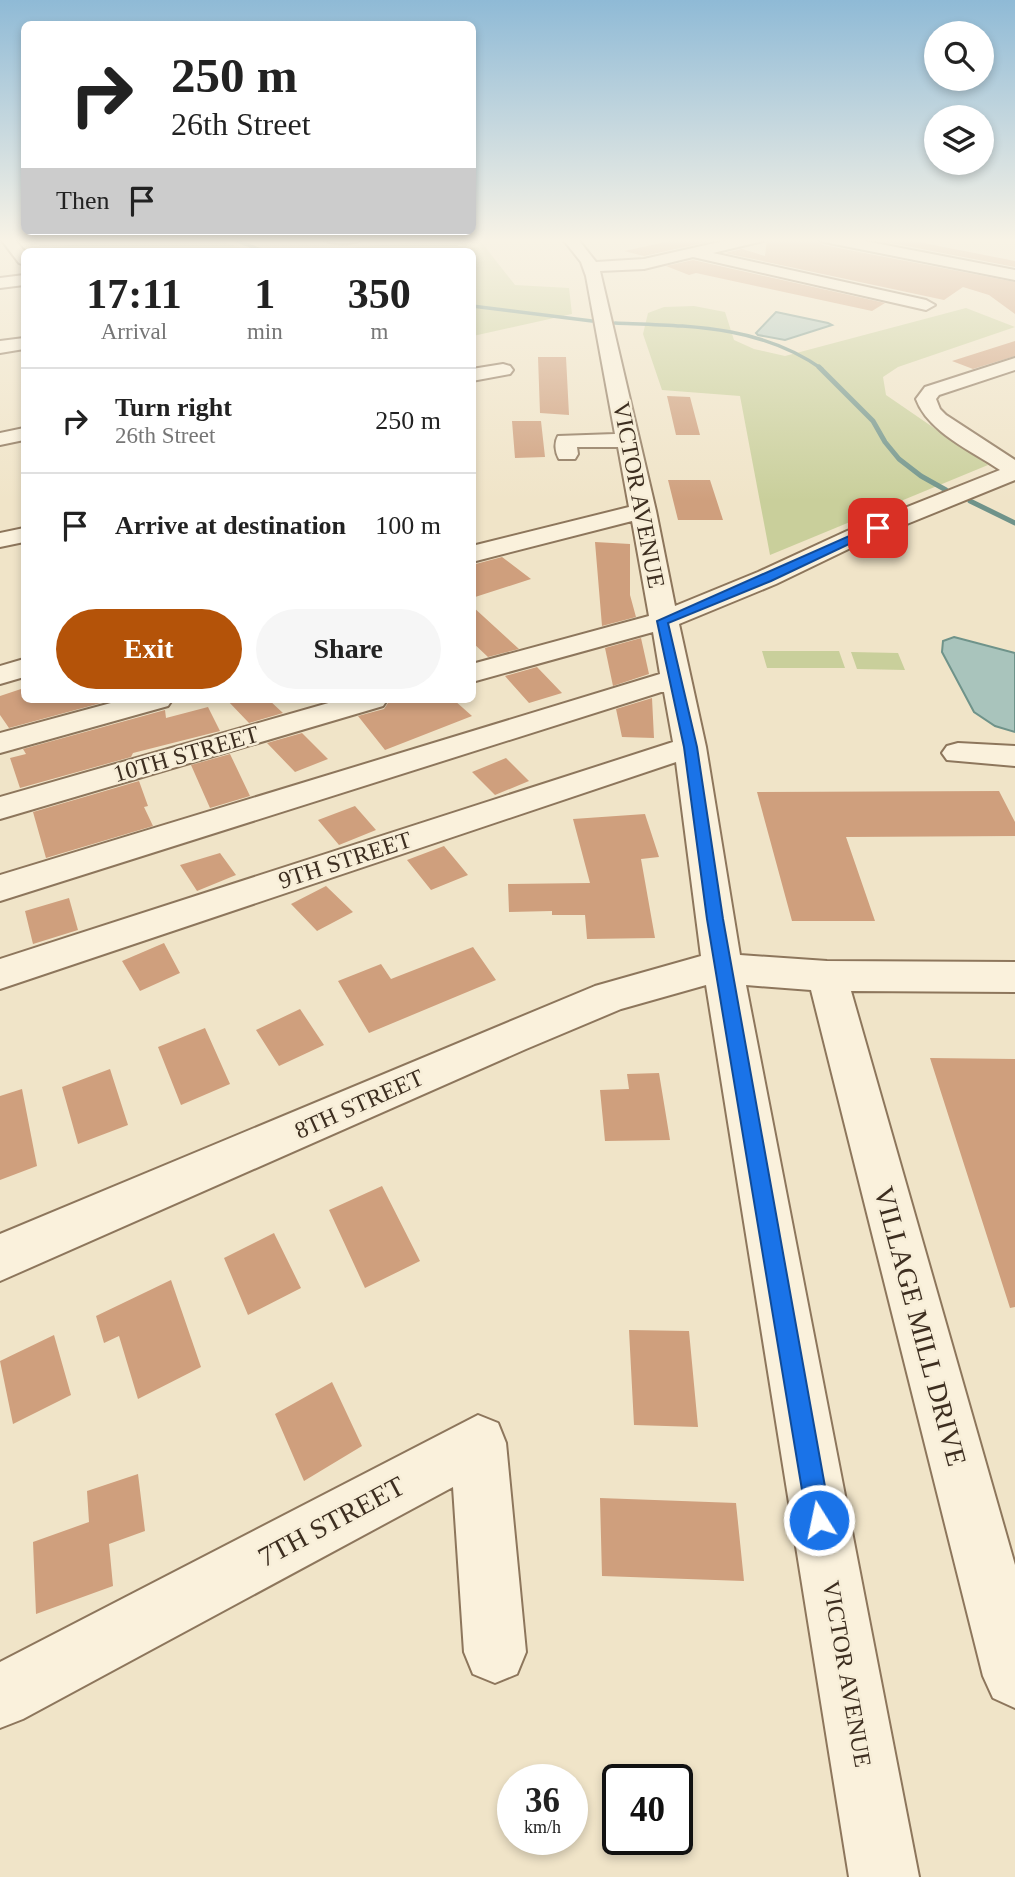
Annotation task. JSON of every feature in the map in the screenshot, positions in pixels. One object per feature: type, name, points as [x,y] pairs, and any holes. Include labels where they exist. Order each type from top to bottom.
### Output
[{"type":"street","name":"VICTOR AVENUE","points":[[598,326],[629,440],[662,621],[690,747],[723,969],[884,1877]]},
{"type":"street","points":[[0,347],[21,344]]},
{"type":"street","points":[[1015,364],[932,391],[926,399],[927,405],[939,419],[1015,471]]},
{"type":"street","points":[[476,374],[503,370]]},
{"type":"street","points":[[0,439],[21,435]]},
{"type":"street","points":[[565,439],[629,440]]},
{"type":"street","points":[[476,672],[662,621],[767,578],[856,536],[1015,471]]},
{"type":"street","points":[[476,553],[644,511]]},
{"type":"street","points":[[0,540],[21,536]]},
{"type":"street","points":[[0,675],[21,669]]},
{"type":"street","points":[[0,888],[645,687],[676,682]]},
{"type":"street","points":[[0,743],[146,703]]},
{"type":"street","name":"10TH STREET","points":[[0,808],[362,703]]},
{"type":"street","name":"9TH STREET","points":[[0,974],[690,747]]},
{"type":"street","points":[[958,753],[1015,756]]},
{"type":"street","name":"8TH STREET","points":[[0,1258],[609,997],[697,971],[723,969],[827,976],[1015,977]]},
{"type":"street","name":"VILLAGE MILL DRIVE","points":[[827,976],[1015,1676]]},
{"type":"street","name":"7TH STREET","points":[[0,1696],[478,1443],[495,1651]]},
{"type":"green space","points":[[476,326],[520,326],[476,335]]},
{"type":"green space","points":[[645,326],[729,326],[734,340],[754,349],[785,356],[900,326],[1015,327],[898,367],[883,377],[886,395],[988,465],[770,555],[740,396],[662,390],[643,334]]},
{"type":"green space","points":[[762,651],[839,651],[845,668],[767,668]]},
{"type":"green space","points":[[851,652],[898,653],[905,670],[857,669]]},
{"type":"water","points":[[763,326],[830,326],[785,340],[756,333]]},
{"type":"water","points":[[954,637],[1015,653],[1015,732],[995,726],[974,712],[942,652],[943,641]]},
{"type":"building","points":[[1015,341],[1015,356],[973,369],[952,361]]},
{"type":"building","points":[[538,357],[566,357],[569,415],[540,413]]},
{"type":"building","points":[[667,396],[690,397],[700,435],[676,435]]},
{"type":"building","points":[[512,421],[541,421],[545,457],[515,458]]},
{"type":"building","points":[[668,480],[710,480],[723,520],[678,520]]},
{"type":"building","points":[[595,542],[630,544],[630,595],[636,617],[602,626]]},
{"type":"building","points":[[502,557],[531,579],[476,597],[476,564]]},
{"type":"building","points":[[476,610],[519,649],[488,657],[476,646]]},
{"type":"building","points":[[641,638],[649,674],[613,686],[605,648]]},
{"type":"building","points":[[537,667],[562,693],[529,703],[505,676]]},
{"type":"building","points":[[21,689],[21,703],[101,703],[9,728],[0,715],[0,696]]},
{"type":"building","points":[[652,698],[654,738],[622,737],[616,709]]},
{"type":"building","points":[[230,703],[272,703],[283,713],[249,723]]},
{"type":"building","points":[[388,703],[457,703],[472,716],[385,750],[358,716],[384,709]]},
{"type":"building","points":[[208,707],[220,731],[133,753],[131,757],[20,788],[10,758],[26,754],[23,749],[165,710],[166,718]]},
{"type":"building","points":[[302,733],[328,759],[295,772],[267,743]]},
{"type":"building","points":[[230,754],[250,796],[210,808],[191,765]]},
{"type":"building","points":[[506,758],[529,781],[495,795],[472,772]]},
{"type":"building","points":[[139,781],[148,806],[144,807],[153,826],[46,858],[33,812]]},
{"type":"building","points":[[999,791],[1015,822],[1015,836],[846,837],[875,921],[792,921],[757,792]]},
{"type":"building","points":[[355,806],[376,830],[339,845],[318,820]]},
{"type":"building","points":[[645,814],[659,857],[641,859],[655,938],[587,939],[585,915],[552,915],[552,911],[509,912],[508,884],[590,883],[573,819]]},
{"type":"building","points":[[444,846],[468,875],[431,890],[407,860]]},
{"type":"building","points":[[220,853],[236,875],[197,891],[180,865]]},
{"type":"building","points":[[326,886],[353,912],[317,931],[291,904]]},
{"type":"building","points":[[69,898],[78,930],[33,944],[25,911]]},
{"type":"building","points":[[164,943],[180,973],[140,991],[122,961]]},
{"type":"building","points":[[473,947],[496,980],[369,1033],[338,981],[381,964],[391,979]]},
{"type":"building","points":[[300,1009],[324,1045],[279,1066],[256,1030]]},
{"type":"building","points":[[205,1028],[230,1084],[181,1105],[158,1047]]},
{"type":"building","points":[[930,1058],[1015,1059],[1015,1307],[1010,1308]]},
{"type":"building","points":[[110,1069],[128,1125],[78,1144],[62,1087]]},
{"type":"building","points":[[659,1073],[670,1140],[605,1141],[600,1090],[629,1089],[627,1074]]},
{"type":"building","points":[[22,1089],[37,1166],[0,1180],[0,1096]]},
{"type":"building","points":[[382,1186],[420,1261],[365,1288],[329,1210]]},
{"type":"building","points":[[274,1233],[301,1288],[248,1315],[224,1258]]},
{"type":"building","points":[[171,1280],[201,1367],[138,1399],[119,1336],[104,1343],[96,1316]]},
{"type":"building","points":[[629,1330],[689,1331],[698,1427],[634,1425]]},
{"type":"building","points":[[54,1335],[71,1395],[13,1424],[0,1361]]},
{"type":"building","points":[[332,1382],[362,1446],[304,1481],[275,1414]]},
{"type":"building","points":[[138,1474],[145,1531],[109,1544],[113,1586],[36,1614],[33,1542],[89,1522],[87,1491]]},
{"type":"building","points":[[600,1498],[736,1503],[744,1581],[602,1576]]},
{"type":"waterway","points":[[677,326],[749,336],[774,344],[820,368]]},
{"type":"waterway","points":[[820,368],[873,421],[899,459],[946,490]]},
{"type":"waterway","points":[[970,501],[1015,523]]},
{"type":"route","points":[[819,1520],[715,919],[690,747],[662,621],[878,528]]}]
